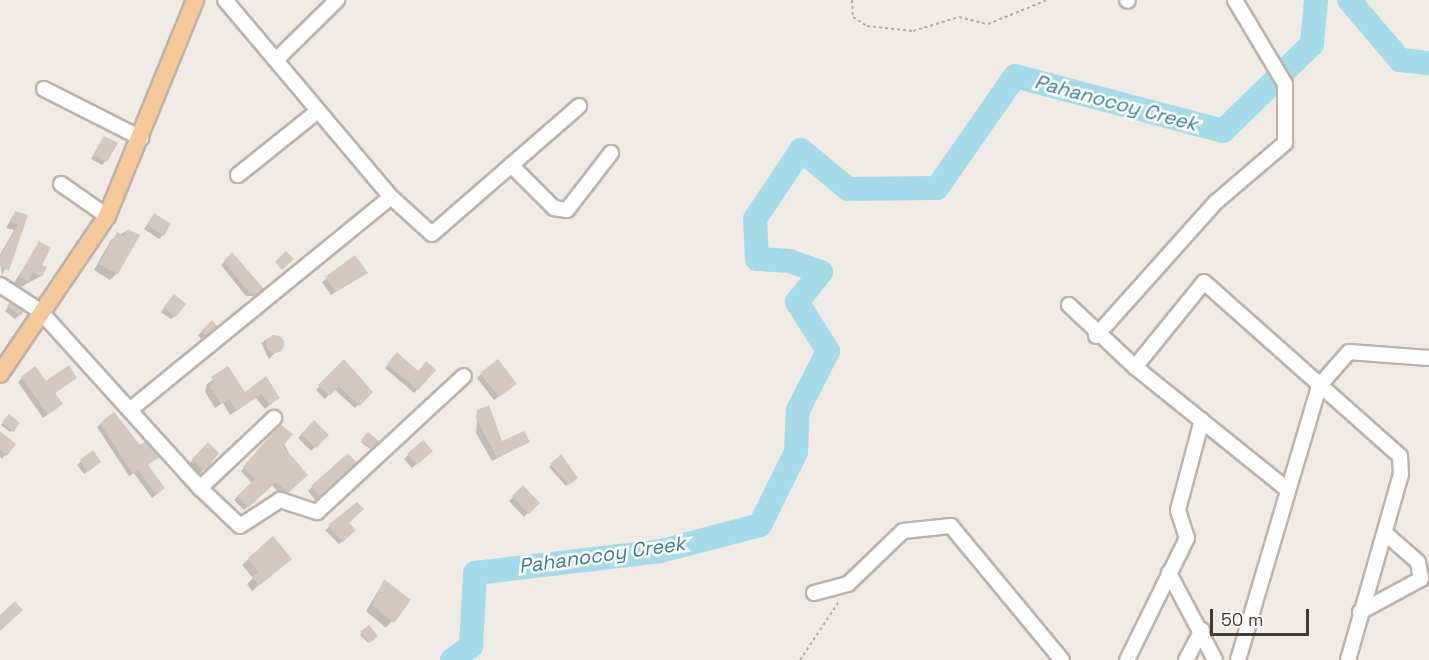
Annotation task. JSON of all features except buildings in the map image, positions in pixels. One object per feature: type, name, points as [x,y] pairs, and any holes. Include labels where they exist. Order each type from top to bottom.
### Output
[{"type":"main road","points":[[0,374],[40,311],[107,216],[141,138],[195,0]]},
{"type":"street","points":[[225,0],[391,197],[432,234],[579,106]]},
{"type":"street","points":[[276,60],[337,0]]},
{"type":"street","points":[[1096,336],[1216,202],[1285,143],[1285,84],[1235,0]]},
{"type":"street","points":[[44,88],[141,138]]},
{"type":"street","points":[[238,175],[318,111]]},
{"type":"street","points":[[512,165],[554,208],[567,210],[611,153]]},
{"type":"street","points":[[60,184],[107,216]]},
{"type":"street","points":[[131,409],[391,197]]},
{"type":"street","points":[[1135,367],[1204,282],[1400,456],[1401,474],[1348,660]]},
{"type":"street","points":[[0,285],[40,311],[200,488],[240,526],[280,500],[317,512],[464,376]]},
{"type":"street","points":[[1069,305],[1096,336],[1287,489]]},
{"type":"street","points":[[1238,660],[1319,386],[1349,352],[1429,358]]},
{"type":"street","points":[[200,488],[274,418]]},
{"type":"street","points":[[1127,660],[1187,538],[1178,510],[1202,420]]},
{"type":"street","points":[[814,593],[848,584],[903,531],[951,526],[1062,660]]},
{"type":"street","points":[[1360,612],[1421,579],[1418,562],[1385,533]]},
{"type":"street","points":[[1169,573],[1202,630],[1215,660]]},
{"type":"street","points":[[1186,660],[1202,630]]},
{"type":"path","points":[[852,0],[853,17],[867,26],[914,31],[959,17],[988,24],[1047,0]]},
{"type":"path","points":[[800,660],[848,584]]},
{"type":"waterway","name":"Pahanocoy Creek","points":[[452,660],[471,646],[475,573],[661,551],[760,525],[796,452],[798,410],[828,351],[797,302],[821,272],[789,261],[757,259],[755,219],[801,150],[848,189],[937,188],[1015,76],[1223,131],[1312,44],[1316,0]]},
{"type":"waterway","name":"Pahanocoy Creek","points":[[1349,0],[1400,60],[1429,63]]}]
